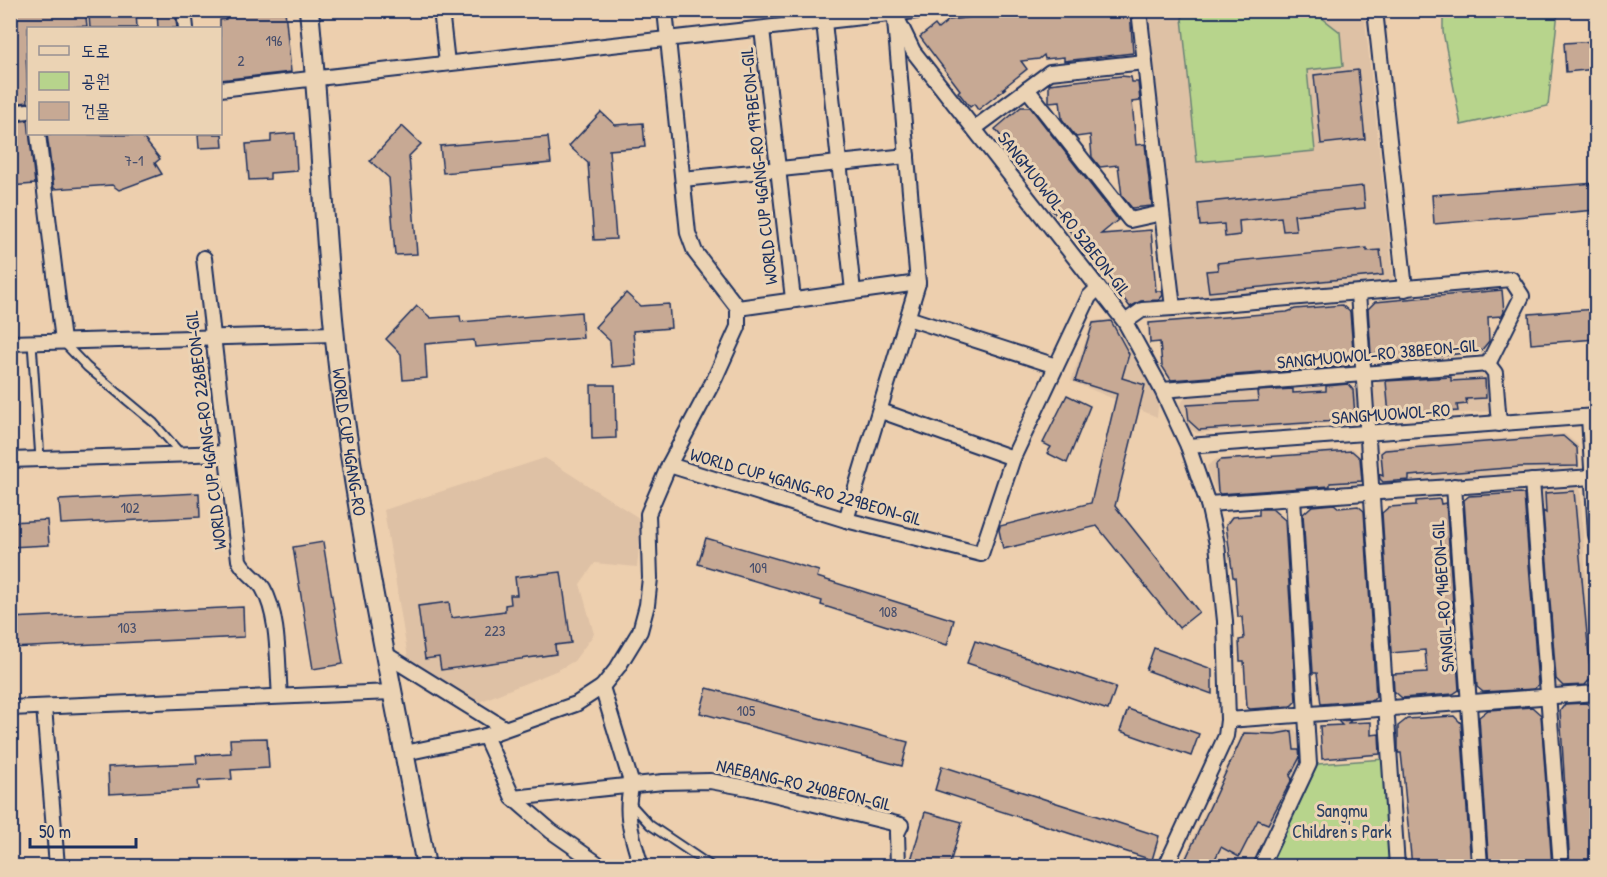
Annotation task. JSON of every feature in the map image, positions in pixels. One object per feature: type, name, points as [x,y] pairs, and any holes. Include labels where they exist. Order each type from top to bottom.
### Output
[{"type":"street","points":[[184,10],[186,27]]},
{"type":"street","name":"WORLD CUP 4GANG-RO","points":[[309,10],[334,334],[342,400],[385,654],[426,867]]},
{"type":"street","points":[[441,10],[447,63]]},
{"type":"street","points":[[665,10],[688,233],[695,252],[738,308],[738,327],[669,465]]},
{"type":"street","name":"WORLD CUP 4GANG-RO 197BEON-GIL","points":[[222,89],[925,10]]},
{"type":"street","points":[[1139,10],[1173,308]]},
{"type":"street","points":[[1374,10],[1405,289]]},
{"type":"street","points":[[846,520],[881,411],[918,283],[894,12]]},
{"type":"street","name":"SANGMUOWOL-RO 52BEON-GIL","points":[[894,12],[913,51],[1125,322],[1162,390],[1188,446],[1208,504],[1217,544],[1225,621],[1228,720],[1226,736],[1166,867]]},
{"type":"street","points":[[824,22],[854,291]]},
{"type":"street","name":"WORLD CUP 4GANG-RO 197BEON-GIL","points":[[762,29],[793,299]]},
{"type":"street","points":[[975,128],[1050,72],[1145,62]]},
{"type":"street","points":[[1028,89],[1130,220],[1162,213]]},
{"type":"street","points":[[10,113],[27,111]]},
{"type":"street","points":[[38,135],[63,341]]},
{"type":"street","points":[[683,179],[908,156]]},
{"type":"street","name":"WORLD CUP 4GANG-RO 226BEON-GIL","points":[[204,258],[239,560],[243,568],[263,588],[273,617],[280,696]]},
{"type":"street","name":"SANGMUOWOL-RO 38BEON-GIL","points":[[1125,322],[1142,310],[1510,279],[1522,296],[1488,364],[1162,390]]},
{"type":"street","points":[[738,308],[918,283]]},
{"type":"street","name":"WORLD CUP 4GANG-RO 229BEON-GIL","points":[[405,753],[485,736],[576,704],[602,687],[640,631],[647,605],[650,578],[648,514],[669,465],[846,520],[981,554],[1013,458],[1089,297],[1098,288]]},
{"type":"street","points":[[1358,292],[1397,867]]},
{"type":"street","points":[[908,318],[1056,366]]},
{"type":"street","points":[[10,343],[334,334]]},
{"type":"street","points":[[1488,364],[1495,373],[1499,424]]},
{"type":"street","points":[[881,411],[1013,458]]},
{"type":"street","points":[[1593,416],[1592,477],[1596,536]]},
{"type":"street","name":"SANGMUOWOL-RO","points":[[1188,446],[1593,416]]},
{"type":"street","points":[[10,460],[226,453]]},
{"type":"street","points":[[1208,504],[1592,477]]},
{"type":"street","points":[[1532,481],[1561,867]]},
{"type":"street","name":"SANGIL-RO 14BEON-GIL","points":[[1454,486],[1480,867]]},
{"type":"street","points":[[1261,867],[1309,764],[1293,498]]},
{"type":"street","points":[[385,654],[504,728]]},
{"type":"street","points":[[602,687],[632,785],[627,800],[630,827],[641,867]]},
{"type":"street","points":[[10,708],[392,692]]},
{"type":"street","points":[[1228,720],[1596,693]]},
{"type":"street","points":[[44,707],[57,867]]},
{"type":"street","points":[[485,736],[513,798],[551,831],[600,867]]},
{"type":"street","name":"NAEBANG-RO 240BEON-GIL","points":[[513,798],[685,781],[723,783],[901,825],[897,834],[898,867]]},
{"type":"lane","points":[[63,341],[87,367],[154,423],[182,455]]},
{"type":"lane","points":[[32,343],[40,459]]},
{"type":"lane","points":[[627,800],[650,825],[711,867]]},
{"type":"shaded area","points":[[1147,11],[1364,11],[1394,284],[1186,303],[1179,297]]},
{"type":"shaded area","points":[[1112,319],[1159,399],[1157,417],[1071,381],[1093,321]]},
{"type":"shaded area","points":[[1488,373],[1490,411],[1378,419],[1373,414],[1371,389],[1379,380]]},
{"type":"shaded area","points":[[1350,383],[1356,389],[1358,417],[1353,422],[1197,433],[1189,429],[1179,406],[1187,395]]},
{"type":"shaded area","points":[[1565,434],[1578,445],[1579,472],[1385,484],[1381,481],[1379,451],[1385,447]]},
{"type":"shaded area","points":[[1353,449],[1362,457],[1364,483],[1360,488],[1222,497],[1215,490],[1207,466],[1217,459]]},
{"type":"shaded area","points":[[545,458],[642,520],[637,567],[595,563],[580,584],[594,634],[574,661],[558,670],[474,704],[421,671],[408,658],[384,510]]},
{"type":"shaded area","points":[[1580,484],[1592,678],[1585,687],[1561,688],[1554,682],[1541,487]]},
{"type":"shaded area","points":[[1293,728],[1301,737],[1302,762],[1251,866],[1180,866],[1243,731]]},
{"type":"green space","points":[[1188,10],[1313,11],[1340,32],[1343,66],[1307,70],[1315,151],[1197,162],[1182,18]]},
{"type":"green space","points":[[1443,11],[1558,11],[1548,106],[1461,125],[1443,32]]},
{"type":"green space","name":"Sangmu Children's Park","points":[[1384,759],[1390,866],[1270,866],[1318,764]]},
{"type":"building","points":[[10,10],[85,10],[87,26],[27,27],[27,102],[12,104]]},
{"type":"building","points":[[157,10],[175,10],[177,27],[158,27]]},
{"type":"building","points":[[285,10],[291,72],[222,80],[220,20],[226,19],[226,12]]},
{"type":"building","points":[[1027,10],[1130,10],[1133,53],[1064,61],[1064,57],[1045,59],[1044,55],[1039,59],[1021,61],[1027,69],[1002,89],[1006,88],[978,110],[974,104],[970,107],[920,37],[935,25],[938,29],[949,20]]},
{"type":"building","points":[[136,12],[137,27],[90,27],[89,15]]},
{"type":"building","points":[[1596,41],[1596,69],[1566,72],[1564,43]]},
{"type":"building","points":[[1358,70],[1365,139],[1321,144],[1314,75]]},
{"type":"building","points":[[1121,76],[1131,77],[1132,82],[1138,82],[1140,101],[1132,102],[1136,145],[1145,144],[1152,206],[1132,208],[1122,196],[1118,165],[1100,167],[1092,157],[1090,135],[1076,137],[1062,119],[1060,101],[1049,102],[1049,84]]},
{"type":"building","points":[[1021,107],[1030,107],[1118,220],[1101,234],[1151,230],[1156,291],[1162,291],[1163,295],[1159,300],[1141,301],[1130,307],[1121,295],[1123,294],[1051,209],[1054,207],[1035,183],[1037,180],[995,129]]},
{"type":"building","points":[[601,112],[615,125],[643,123],[645,147],[609,150],[616,239],[594,240],[588,163],[569,146]]},
{"type":"building","points":[[27,120],[27,135],[30,135],[35,184],[10,186],[10,123]]},
{"type":"building","points":[[402,126],[421,144],[409,156],[417,254],[395,255],[389,178],[370,161]]},
{"type":"building","points":[[295,133],[297,171],[270,173],[270,179],[249,180],[246,144],[271,142],[271,135]]},
{"type":"building","points":[[222,134],[223,147],[199,148],[198,135]]},
{"type":"building","points":[[47,135],[141,135],[160,159],[155,163],[162,174],[119,190],[112,185],[54,189]]},
{"type":"building","points":[[548,137],[551,163],[443,173],[440,146]]},
{"type":"building","points":[[1596,183],[1596,210],[1434,224],[1432,195]]},
{"type":"building","points":[[1363,186],[1365,208],[1294,215],[1296,230],[1283,231],[1281,217],[1239,221],[1240,235],[1225,237],[1224,224],[1200,226],[1198,203]]},
{"type":"building","points":[[1367,248],[1367,251],[1380,250],[1383,275],[1209,292],[1206,271],[1218,270],[1217,263]]},
{"type":"building","points":[[1502,290],[1504,312],[1502,316],[1488,317],[1489,341],[1481,351],[1385,363],[1379,361],[1378,353],[1371,354],[1368,309],[1375,302]]},
{"type":"building","points":[[626,293],[640,306],[669,304],[671,328],[633,331],[636,365],[612,367],[610,341],[595,327]]},
{"type":"building","points":[[1342,305],[1350,312],[1354,362],[1349,362],[1349,366],[1171,380],[1162,366],[1160,342],[1150,343],[1149,323],[1287,312],[1295,309]]},
{"type":"building","points":[[417,306],[431,318],[460,316],[461,322],[581,312],[583,338],[475,347],[474,340],[425,344],[427,378],[403,380],[401,354],[386,339]]},
{"type":"building","points":[[1596,309],[1596,339],[1531,344],[1529,314]]},
{"type":"building","points":[[1111,321],[1129,354],[1122,378],[1145,385],[1115,506],[1199,612],[1179,628],[1097,526],[1003,549],[1000,526],[1091,503],[1117,394],[1075,381],[1093,323]]},
{"type":"building","points":[[1451,377],[1451,381],[1485,379],[1486,398],[1466,399],[1467,404],[1457,405],[1458,411],[1389,416],[1386,381]]},
{"type":"building","points":[[1348,384],[1353,390],[1355,416],[1352,420],[1199,430],[1189,421],[1187,405],[1258,401],[1257,391],[1293,389],[1293,393],[1326,391],[1326,386]]},
{"type":"building","points":[[591,385],[615,385],[616,438],[592,439]]},
{"type":"building","points":[[1067,395],[1090,406],[1067,463],[1047,453],[1051,447],[1043,443]]},
{"type":"building","points":[[1563,436],[1577,448],[1578,466],[1520,467],[1409,476],[1409,480],[1383,482],[1380,479],[1379,474],[1383,476],[1381,453],[1385,450]]},
{"type":"building","points":[[1352,451],[1360,458],[1362,481],[1330,483],[1330,486],[1220,494],[1218,492],[1216,464],[1221,460]]},
{"type":"building","points":[[1574,491],[1591,678],[1585,685],[1563,686],[1556,679],[1543,511],[1546,513],[1545,493]]},
{"type":"building","points":[[199,493],[200,517],[61,524],[59,500]]},
{"type":"building","points":[[1521,493],[1524,495],[1538,685],[1534,689],[1483,692],[1477,687],[1464,500],[1469,496]]},
{"type":"building","points":[[1440,499],[1441,504],[1446,503],[1459,690],[1453,694],[1402,698],[1394,691],[1393,674],[1427,672],[1425,650],[1391,653],[1382,513],[1389,507],[1416,505],[1416,501]]},
{"type":"building","points":[[1334,504],[1339,508],[1358,506],[1364,511],[1376,697],[1373,700],[1321,704],[1317,673],[1313,673],[1303,514],[1312,506]]},
{"type":"building","points":[[1259,509],[1272,509],[1285,520],[1296,701],[1291,706],[1250,709],[1247,707],[1244,661],[1240,661],[1239,640],[1244,639],[1242,617],[1238,617],[1235,577],[1233,577],[1226,525],[1232,517],[1259,515]]},
{"type":"building","points":[[47,520],[49,545],[10,547],[10,522]]},
{"type":"building","points":[[706,538],[819,571],[817,577],[954,620],[947,645],[821,605],[822,601],[698,564]]},
{"type":"building","points":[[323,542],[343,664],[313,669],[293,547]]},
{"type":"building","points":[[561,572],[571,643],[555,645],[556,654],[441,670],[439,657],[425,659],[418,606],[449,602],[451,618],[505,611],[505,605],[511,604],[510,595],[517,595],[515,577]]},
{"type":"building","points":[[243,607],[244,637],[10,648],[10,618]]},
{"type":"building","points":[[975,641],[1116,687],[1108,710],[967,663]]},
{"type":"building","points":[[1154,648],[1212,669],[1212,694],[1146,670]]},
{"type":"building","points":[[707,688],[908,742],[902,766],[700,713]]},
{"type":"building","points":[[1586,703],[1594,708],[1596,867],[1570,867],[1560,711],[1565,704]]},
{"type":"building","points":[[1532,707],[1541,715],[1552,867],[1489,867],[1479,717],[1488,710]]},
{"type":"building","points":[[1128,709],[1199,734],[1191,756],[1120,731]]},
{"type":"building","points":[[1454,716],[1461,723],[1471,867],[1412,867],[1401,753],[1398,753],[1398,726],[1407,719]]},
{"type":"building","points":[[1352,720],[1348,723],[1371,722],[1371,735],[1379,734],[1380,754],[1322,759],[1320,726],[1342,725],[1338,721]]},
{"type":"building","points":[[1292,731],[1294,750],[1299,750],[1300,757],[1290,776],[1292,779],[1268,824],[1258,820],[1239,857],[1221,847],[1211,867],[1182,867],[1244,733],[1275,734]]},
{"type":"building","points":[[267,738],[269,768],[231,770],[232,779],[198,781],[199,789],[109,794],[108,767],[197,763],[196,755],[231,753],[230,739]]},
{"type":"building","points":[[942,766],[1159,836],[1152,860],[935,790]]},
{"type":"building","points":[[925,812],[962,822],[949,867],[909,867]]}]
